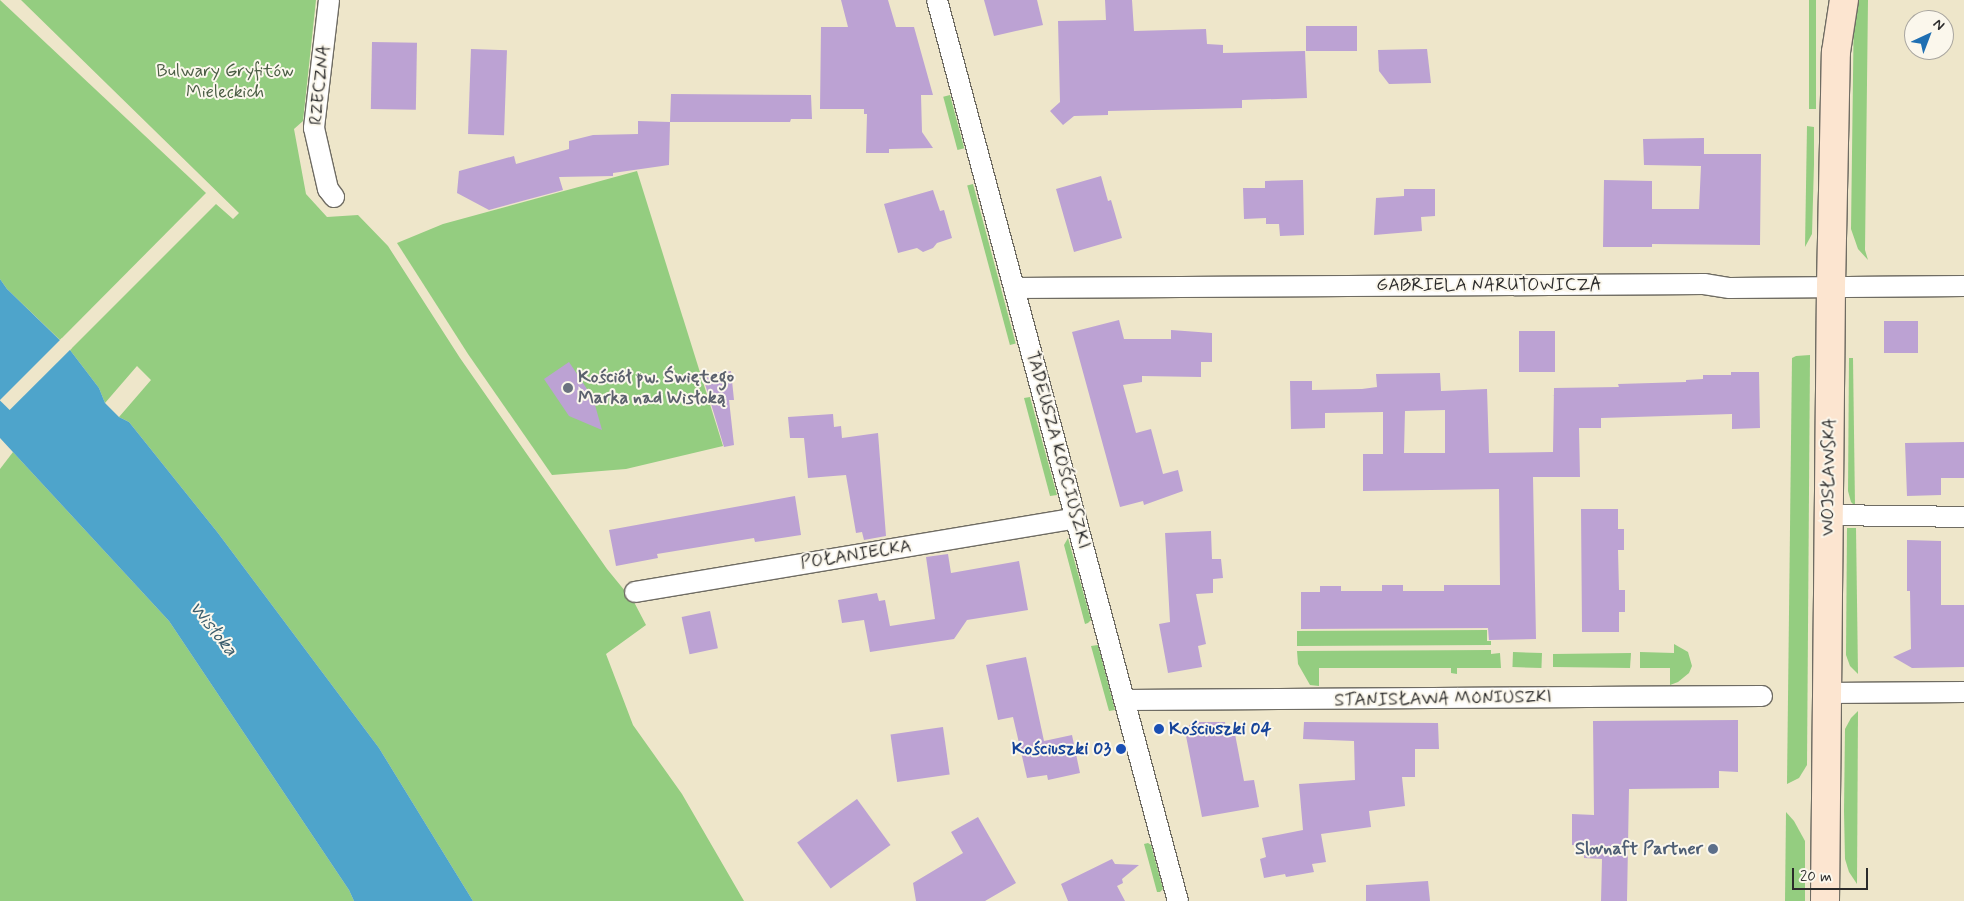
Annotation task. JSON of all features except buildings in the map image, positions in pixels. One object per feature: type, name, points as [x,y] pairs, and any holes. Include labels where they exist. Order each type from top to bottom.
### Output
[{"type":"street","name":"RZECZNA","points":[[330,0],[314,128],[328,189],[334,197]]},
{"type":"street","name":"TADEUSZA KOŚCIUSZKI","points":[[937,0],[1178,901]]},
{"type":"street","name":"WOJSŁAWSKA","points":[[1826,0],[1836,52]]},
{"type":"street","name":"WOJSŁAWSKA","points":[[1825,901],[1831,286],[1836,52],[1844,0]]},
{"type":"street","name":"GABRIELA NARUTOWICZA","points":[[1014,288],[1704,284],[1730,288],[1964,286]]},
{"type":"street","points":[[1828,515],[1964,517]]},
{"type":"street","name":"POŁANIECKA","points":[[635,592],[1076,518]]},
{"type":"street","points":[[1827,693],[1964,692]]},
{"type":"street","name":"STANISŁAWA MONIUSZKI","points":[[1125,700],[1762,696]]},
{"type":"green space","points":[[0,0],[206,193],[60,340],[7,289],[0,279]]},
{"type":"green space","name":"Bulwary Gryfitów Mieleckich","points":[[21,0],[316,0],[303,121],[294,129],[306,194],[327,217],[358,215],[388,246],[460,358],[607,569],[634,602],[646,625],[606,654],[633,725],[682,794],[744,901],[473,901],[379,748],[218,533],[129,422],[119,417],[151,380],[137,366],[105,403],[99,388],[70,350],[216,204],[233,219],[239,213]]},
{"type":"green space","points":[[1809,0],[1816,0],[1816,109],[1809,109]]},
{"type":"green space","points":[[1854,0],[1868,0],[1865,250],[1868,260],[1858,249],[1851,229]]},
{"type":"green space","points":[[950,95],[964,148],[957,150],[943,97]]},
{"type":"green space","points":[[1807,126],[1814,127],[1814,164],[1812,234],[1805,247]]},
{"type":"green space","points":[[637,171],[723,446],[626,469],[552,475],[468,354],[397,243],[443,224]]},
{"type":"green space","points":[[973,184],[1016,343],[1010,345],[967,186]]},
{"type":"green space","points":[[1810,355],[1807,765],[1799,778],[1787,784],[1792,358]]},
{"type":"green space","points":[[1849,358],[1853,358],[1855,506],[1851,502],[1848,491]]},
{"type":"green space","points":[[1030,397],[1057,495],[1050,496],[1024,398]]},
{"type":"green space","points":[[13,452],[169,621],[349,890],[354,901],[0,901],[0,469]]},
{"type":"green space","points":[[1847,528],[1856,528],[1858,674],[1850,666],[1846,655]]},
{"type":"green space","points":[[1068,538],[1091,620],[1085,624],[1064,545]]},
{"type":"green space","points":[[1487,630],[1487,641],[1491,641],[1491,645],[1297,646],[1297,631]]},
{"type":"green space","points":[[1674,644],[1688,652],[1692,666],[1689,673],[1678,682],[1670,685],[1670,668],[1640,668],[1640,652],[1674,653]]},
{"type":"green space","points":[[1098,645],[1115,710],[1109,711],[1091,646]]},
{"type":"green space","points":[[1491,650],[1491,654],[1500,653],[1501,668],[1457,668],[1457,674],[1451,673],[1451,668],[1319,668],[1319,686],[1310,685],[1298,664],[1297,651]]},
{"type":"green space","points":[[1513,652],[1542,653],[1541,668],[1512,667]]},
{"type":"green space","points":[[1631,653],[1630,668],[1553,667],[1553,654]]},
{"type":"green space","points":[[1858,711],[1857,884],[1849,872],[1845,859],[1844,811],[1845,729],[1851,718]]},
{"type":"green space","points":[[1786,812],[1794,821],[1805,841],[1805,901],[1785,901]]},
{"type":"green space","points":[[1148,843],[1151,845],[1163,889],[1160,892],[1157,892],[1144,844]]},
{"type":"water","name":"Wisłoka","points":[[0,279],[7,289],[70,350],[99,388],[105,403],[119,417],[129,422],[218,533],[379,748],[473,901],[354,901],[349,890],[169,621],[0,438]]},
{"type":"pier","points":[[62,338],[72,348],[10,410],[0,400]]},
{"type":"place","name":"Kościół pw. Świętego Marka nad Wisłoką","points":[[568,388]]},
{"type":"place","name":"Kościuszki 04","points":[[1159,729]]},
{"type":"place","name":"Kościuszki 03","points":[[1121,749]]},
{"type":"place","name":"Slovnaft Partner","points":[[1713,849]]}]
